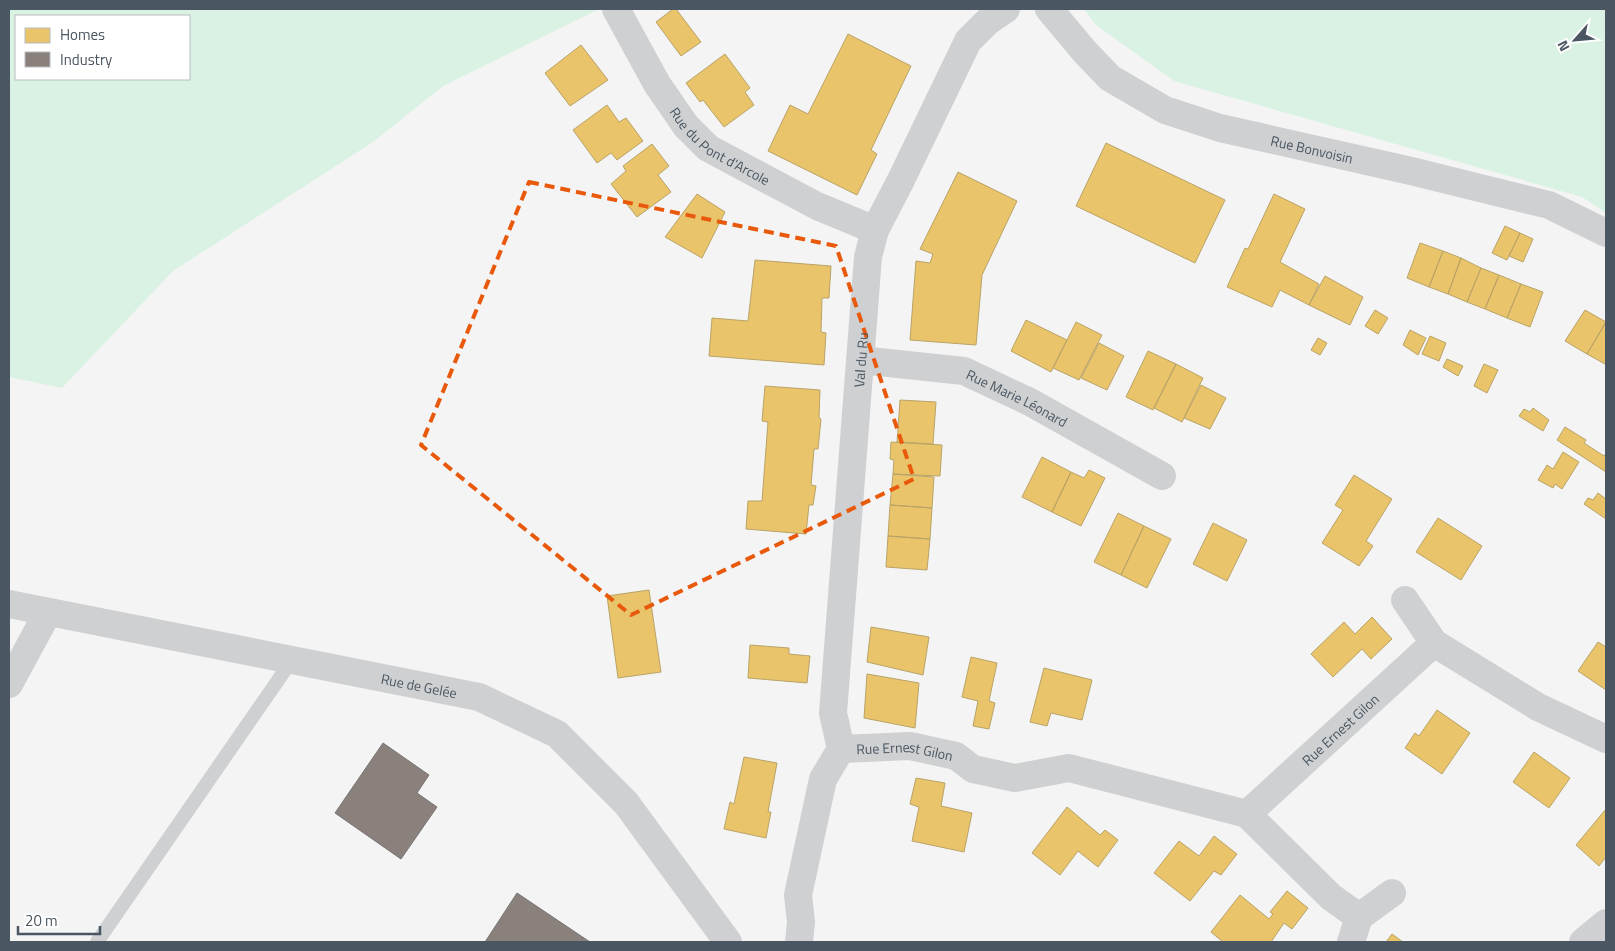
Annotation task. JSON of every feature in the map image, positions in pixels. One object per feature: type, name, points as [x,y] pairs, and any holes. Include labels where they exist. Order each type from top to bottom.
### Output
[{"type":"street","name":"Rue du Pont d'Arcole","points":[[616,9],[657,84],[686,126],[708,148],[817,206],[875,230]]},
{"type":"street","name":"Val du Ru","points":[[841,749],[833,714],[868,257],[875,230],[968,42],[987,22],[1006,9]]},
{"type":"street","name":"Rue Bonvoisin","points":[[1049,9],[1084,52],[1110,78],[1165,110],[1220,128],[1411,171],[1549,205],[1606,232]]},
{"type":"street","name":"Rue Marie Léonard","points":[[860,360],[964,371],[1030,402],[1162,476]]},
{"type":"street","points":[[1405,600],[1434,643],[1538,707],[1606,739]]},
{"type":"street","name":"Rue de Gelée","points":[[9,604],[480,697],[557,734],[626,803],[728,942]]},
{"type":"street","points":[[9,684],[48,612]]},
{"type":"street","name":"Rue Ernest Gilon","points":[[1246,814],[1434,643]]},
{"type":"street","name":"Rue Ernest Gilon","points":[[798,942],[802,922],[798,895],[823,779],[841,749],[910,746],[956,756],[973,769],[1015,778],[1069,768],[1246,814],[1331,897],[1359,917]]},
{"type":"street","points":[[1351,942],[1359,917],[1392,893]]},
{"type":"street","points":[[1583,942],[1606,923]]},
{"type":"lane","points":[[97,942],[292,660]]},
{"type":"highlighted area","points":[[529,182],[836,246],[914,479],[631,615],[421,445]]},
{"type":"green space","points":[[9,9],[599,9],[443,86],[373,142],[173,271],[62,388],[9,377]]},
{"type":"green space","points":[[1084,9],[1606,9],[1606,213],[1582,197],[1174,81],[1096,25]]},
{"type":"building: Homes","points":[[673,9],[676,9],[701,42],[681,56],[656,22]]},
{"type":"building: Homes","points":[[848,34],[911,66],[871,150],[877,154],[857,195],[768,151],[790,105],[808,114]]},
{"type":"building: Homes","points":[[581,45],[608,80],[570,106],[545,73]]},
{"type":"building: Homes","points":[[725,54],[750,88],[745,92],[754,105],[724,127],[703,100],[700,102],[686,83]]},
{"type":"building: Homes","points":[[607,105],[619,122],[626,118],[643,141],[617,160],[611,153],[597,163],[573,130]]},
{"type":"building: Homes","points":[[1106,143],[1225,200],[1195,263],[1076,206]]},
{"type":"building: Homes","points":[[652,144],[669,166],[658,175],[671,192],[637,217],[611,184],[626,171],[623,166]]},
{"type":"building: Homes","points":[[958,172],[1017,201],[982,275],[976,345],[910,340],[916,261],[930,263],[933,254],[920,249]]},
{"type":"building: Homes","points":[[697,194],[725,212],[702,258],[665,237]]},
{"type":"building: Homes","points":[[1274,194],[1305,209],[1280,262],[1319,284],[1309,305],[1280,290],[1272,307],[1227,287],[1245,248],[1248,249]]},
{"type":"building: Homes","points":[[1505,226],[1520,233],[1507,260],[1492,253]]},
{"type":"building: Homes","points":[[1520,233],[1533,239],[1523,262],[1509,256]]},
{"type":"building: Homes","points":[[1420,243],[1443,251],[1429,287],[1407,278]]},
{"type":"building: Homes","points":[[1443,251],[1461,258],[1448,294],[1429,287]]},
{"type":"building: Homes","points":[[1461,258],[1481,268],[1467,302],[1448,294]]},
{"type":"building: Homes","points":[[755,260],[831,266],[829,298],[822,298],[821,332],[826,333],[824,365],[709,356],[712,318],[748,321]]},
{"type":"building: Homes","points":[[1481,268],[1499,275],[1485,309],[1467,302]]},
{"type":"building: Homes","points":[[1499,275],[1521,284],[1507,318],[1485,309]]},
{"type":"building: Homes","points":[[1325,276],[1363,297],[1350,325],[1309,305]]},
{"type":"building: Homes","points":[[1521,284],[1543,292],[1530,327],[1507,318]]},
{"type":"building: Homes","points":[[1375,310],[1388,318],[1378,334],[1365,326]]},
{"type":"building: Homes","points":[[1585,310],[1606,322],[1587,354],[1565,341]]},
{"type":"building: Homes","points":[[1026,320],[1067,340],[1051,372],[1011,351]]},
{"type":"building: Homes","points":[[1076,322],[1102,335],[1079,380],[1053,368]]},
{"type":"building: Homes","points":[[1606,322],[1606,362],[1605,364],[1587,354]]},
{"type":"building: Homes","points":[[1410,330],[1426,338],[1418,355],[1403,345]]},
{"type":"building: Homes","points":[[1430,336],[1446,343],[1439,361],[1422,354]]},
{"type":"building: Homes","points":[[1318,338],[1327,343],[1320,355],[1311,350]]},
{"type":"building: Homes","points":[[1099,343],[1124,356],[1107,390],[1081,378]]},
{"type":"building: Homes","points":[[1148,351],[1176,364],[1153,410],[1126,397]]},
{"type":"building: Homes","points":[[1447,359],[1463,366],[1458,376],[1443,367]]},
{"type":"building: Homes","points":[[1176,364],[1203,378],[1182,422],[1154,408]]},
{"type":"building: Homes","points":[[1484,364],[1498,370],[1487,393],[1474,386]]},
{"type":"building: Homes","points":[[1201,385],[1226,398],[1210,429],[1184,418]]},
{"type":"building: Homes","points":[[765,386],[820,390],[819,418],[821,419],[818,449],[814,449],[811,485],[816,486],[813,505],[809,505],[806,534],[746,529],[748,501],[762,501],[768,422],[762,421]]},
{"type":"building: Homes","points":[[900,400],[936,402],[933,444],[897,442]]},
{"type":"building: Homes","points":[[1533,408],[1549,420],[1543,431],[1519,416],[1524,409],[1530,412]]},
{"type":"building: Homes","points":[[1565,427],[1586,440],[1584,443],[1604,456],[1606,453],[1606,472],[1557,440]]},
{"type":"building: Homes","points":[[891,442],[942,445],[940,476],[893,474],[894,460],[890,459]]},
{"type":"building: Homes","points":[[1563,452],[1579,462],[1562,489],[1555,484],[1553,488],[1538,480],[1547,465],[1553,469]]},
{"type":"building: Homes","points":[[1042,457],[1071,472],[1052,512],[1022,497]]},
{"type":"building: Homes","points":[[1089,470],[1105,478],[1081,526],[1052,512],[1071,472],[1084,478]]},
{"type":"building: Homes","points":[[893,474],[934,477],[932,508],[890,505]]},
{"type":"building: Homes","points":[[1354,475],[1392,499],[1366,541],[1373,546],[1359,566],[1322,543],[1343,510],[1335,505]]},
{"type":"building: Homes","points":[[1598,493],[1606,499],[1606,519],[1584,504],[1588,498],[1593,500]]},
{"type":"building: Homes","points":[[890,505],[932,508],[930,539],[888,536]]},
{"type":"building: Homes","points":[[1118,513],[1144,526],[1121,575],[1094,562]]},
{"type":"building: Homes","points":[[1438,518],[1482,546],[1461,580],[1416,552]]},
{"type":"building: Homes","points":[[1213,523],[1247,540],[1227,581],[1193,564]]},
{"type":"building: Homes","points":[[1144,526],[1171,539],[1147,588],[1121,575]]},
{"type":"building: Homes","points":[[888,536],[930,539],[927,570],[886,567]]},
{"type":"building: Homes","points":[[649,590],[661,672],[618,678],[607,596]]},
{"type":"building: Homes","points":[[1372,617],[1392,639],[1371,659],[1362,649],[1333,677],[1311,654],[1344,622],[1355,634]]},
{"type":"building: Homes","points":[[871,627],[929,637],[923,675],[867,662]]},
{"type":"building: Homes","points":[[1598,642],[1606,647],[1606,690],[1578,671]]},
{"type":"building: Homes","points":[[750,645],[789,648],[789,654],[810,656],[807,683],[748,678]]},
{"type":"building: Homes","points":[[971,657],[997,663],[989,701],[995,703],[989,729],[973,726],[978,701],[962,697]]},
{"type":"building: Homes","points":[[1044,668],[1092,680],[1082,720],[1051,713],[1047,726],[1030,722]]},
{"type":"building: Homes","points":[[867,674],[919,683],[915,728],[864,718]]},
{"type":"building: Homes","points":[[1437,710],[1470,733],[1442,774],[1405,748],[1415,733],[1419,736]]},
{"type":"building: Homes","points":[[1534,752],[1570,778],[1549,808],[1513,782]]},
{"type":"building: Homes","points":[[744,757],[777,763],[768,812],[771,812],[766,838],[724,829],[730,802],[734,804]]},
{"type":"building: Homes","points":[[916,778],[945,783],[941,806],[972,813],[964,852],[912,841],[919,807],[910,804]]},
{"type":"building: Homes","points":[[1067,807],[1100,835],[1105,830],[1118,840],[1098,867],[1078,851],[1060,875],[1032,853]]},
{"type":"building: Homes","points":[[1606,809],[1606,857],[1599,866],[1576,845]]},
{"type":"building: Homes","points":[[1214,836],[1237,854],[1221,875],[1214,871],[1190,901],[1154,873],[1179,841],[1199,856]]},
{"type":"building: Homes","points":[[1287,891],[1308,908],[1292,929],[1284,923],[1271,942],[1223,942],[1211,932],[1240,895],[1269,919],[1273,914],[1270,912]]},
{"type":"building: Homes","points":[[1392,934],[1403,942],[1386,942]]},
{"type":"building: Industry","points":[[383,743],[429,775],[417,793],[437,807],[401,859],[335,813]]},
{"type":"building: Industry","points":[[517,893],[590,942],[485,942]]}]
